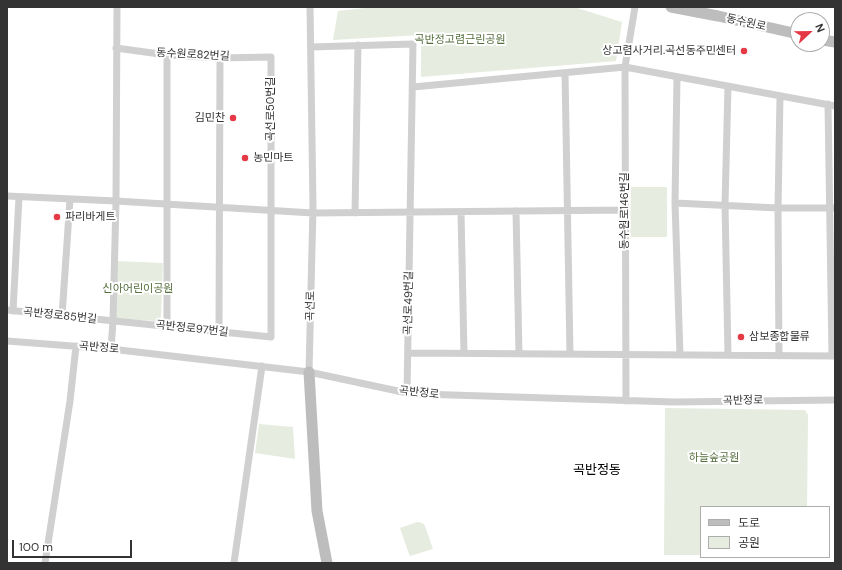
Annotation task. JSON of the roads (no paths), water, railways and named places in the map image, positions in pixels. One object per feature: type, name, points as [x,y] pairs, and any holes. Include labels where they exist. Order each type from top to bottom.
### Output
[{"type":"main road","name":"동수원로","points":[[671,7],[790,32]]},
{"type":"main road","name":"곡선로","points":[[309,372],[316,511],[327,563]]},
{"type":"street","points":[[111,349],[116,201],[117,7]]},
{"type":"street","name":"곡선로","points":[[309,372],[313,213],[310,7]]},
{"type":"street","name":"동수원로146번길","points":[[626,401],[624,67],[634,7]]},
{"type":"street","name":"곡선로49번길","points":[[358,46],[413,44],[407,393]]},
{"type":"street","points":[[310,47],[358,46],[355,212]]},
{"type":"street","name":"동수원로82번길","points":[[116,48],[167,55],[220,58],[271,56]]},
{"type":"street","points":[[167,55],[167,327]]},
{"type":"street","name":"곡선로50번길","points":[[271,56],[271,337]]},
{"type":"street","points":[[219,332],[220,58]]},
{"type":"street","points":[[408,353],[833,356],[831,105],[624,67],[413,87]]},
{"type":"street","points":[[565,73],[570,354]]},
{"type":"street","points":[[677,77],[675,203],[680,355]]},
{"type":"street","points":[[728,86],[725,205],[728,356]]},
{"type":"street","points":[[779,356],[778,208],[780,96]]},
{"type":"street","points":[[7,196],[313,213],[625,210]]},
{"type":"street","points":[[10,311],[19,197]]},
{"type":"street","points":[[62,316],[70,199]]},
{"type":"street","points":[[675,203],[778,208],[832,208]]},
{"type":"street","points":[[516,211],[519,354]]},
{"type":"street","points":[[461,212],[464,353]]},
{"type":"street","name":"곡반정로85번길","points":[[10,311],[113,321]]},
{"type":"street","name":"곡반정로97번길","points":[[113,321],[271,337]]},
{"type":"street","name":"곡반정로","points":[[7,341],[111,349],[309,372],[407,393],[428,395],[674,402],[835,400]]},
{"type":"street","points":[[45,563],[70,401],[76,346]]},
{"type":"street","points":[[234,563],[262,366]]},
{"type":"place","name":"상고렴사거리.곡선동주민센터","points":[[744,51]]},
{"type":"place","name":"김민찬","points":[[233,118]]},
{"type":"place","name":"농민마트","points":[[245,158]]},
{"type":"place","name":"파리바게트","points":[[57,217]]},
{"type":"place","name":"삼보종합물류","points":[[741,337]]},
{"type":"district","name":"곡반정동","points":[[597,471]]},
{"type":"park label","name":"곡반정고렴근린공원","points":[[460,40]]},
{"type":"park label","name":"신아어린이공원","points":[[138,289]]},
{"type":"park label","name":"하늘숲공원","points":[[714,458]]}]
